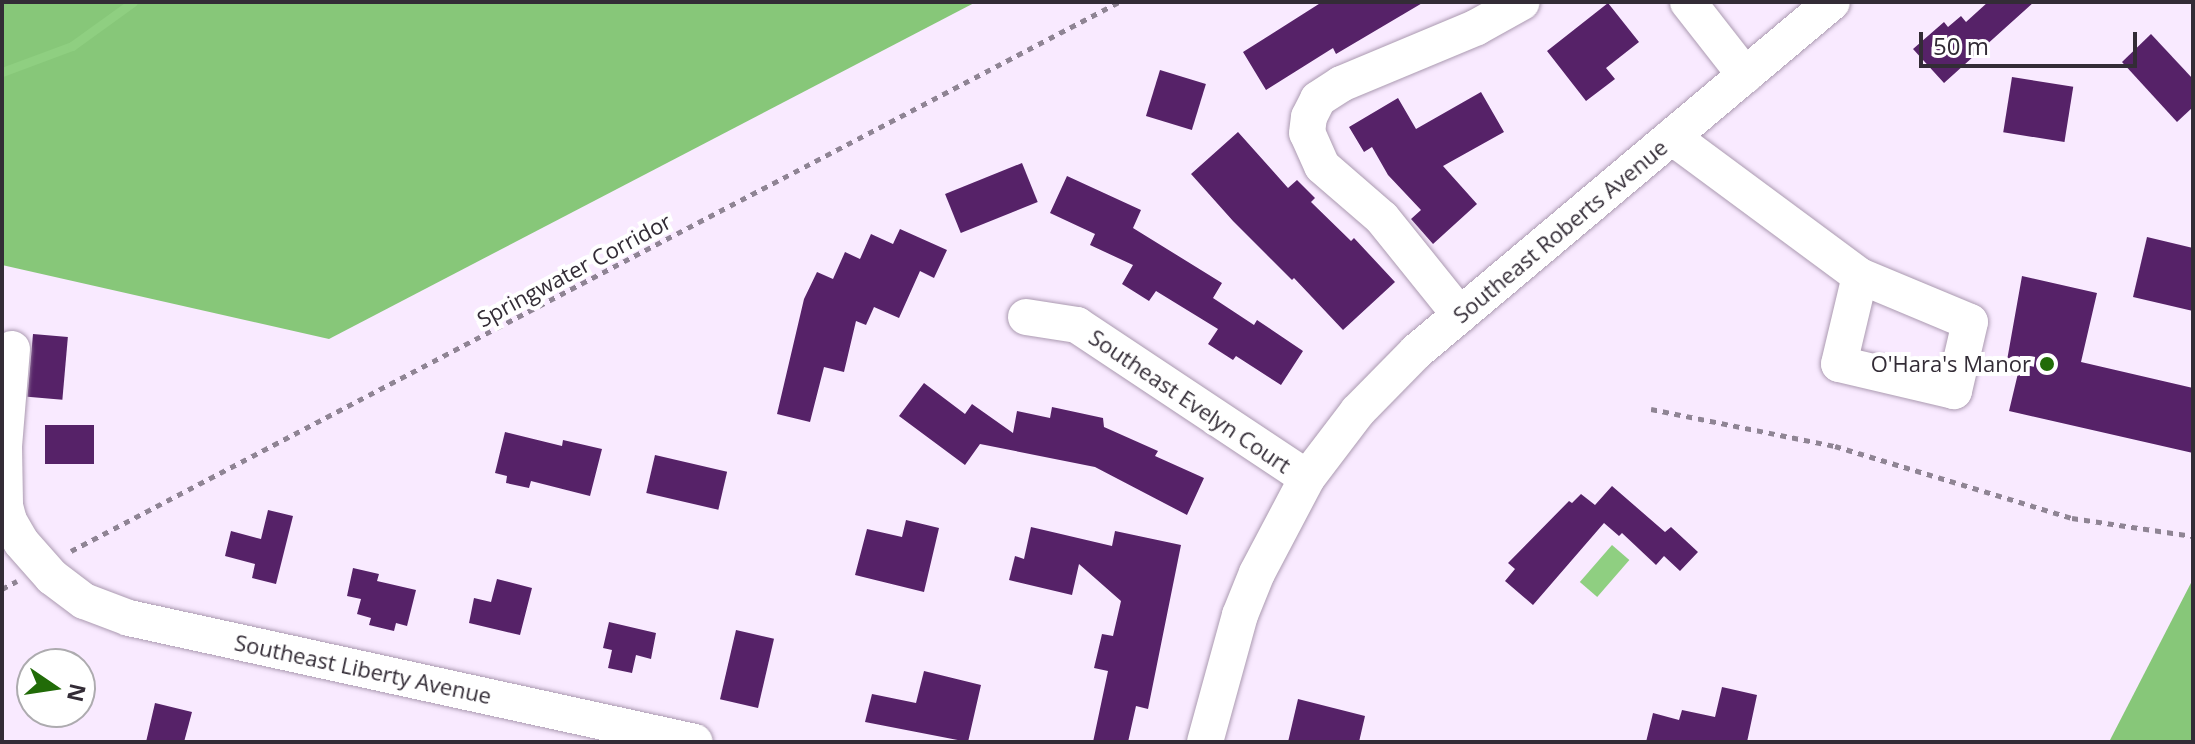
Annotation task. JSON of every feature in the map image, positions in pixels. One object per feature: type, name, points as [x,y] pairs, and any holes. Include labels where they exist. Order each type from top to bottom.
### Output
[{"type":"street","points":[[1460,315],[1382,218],[1322,166],[1307,133],[1309,117],[1318,99],[1341,84],[1477,27],[1522,2]]},
{"type":"street","points":[[1688,2],[1745,75]]},
{"type":"street","name":"Southeast Roberts Avenue","points":[[1205,742],[1240,615],[1276,533],[1307,478],[1382,385],[1460,315],[1832,2]]},
{"type":"street","points":[[1672,137],[1860,276]]},
{"type":"street","name":"Southeast Evelyn Court","points":[[1026,317],[1077,325],[1307,478]]},
{"type":"street","name":"Southeast Liberty Avenue","points":[[12,349],[4,446],[5,506],[21,542],[63,587],[84,601],[129,618],[695,742]]},
{"type":"path","name":"Springwater Corridor","points":[[44,567],[1119,2]]},
{"type":"path","points":[[1651,409],[1835,446],[2072,518],[2193,536]]},
{"type":"shaded area","points":[[2,2],[976,2],[329,339],[2,265]]},
{"type":"shaded area","points":[[1612,545],[1629,560],[1597,597],[1580,582]]},
{"type":"shaded area","points":[[2193,579],[2193,742],[2109,742]]},
{"type":"building","points":[[1322,2],[1424,2],[1336,54],[1333,48],[1266,90],[1243,52]]},
{"type":"building","points":[[1988,2],[2034,2],[1944,83],[1913,49],[1944,22],[1948,27],[1961,16],[1966,22]]},
{"type":"building","points":[[1608,3],[1639,42],[1606,68],[1615,79],[1586,101],[1547,51]]},
{"type":"building","points":[[2151,34],[2193,79],[2193,107],[2177,122],[2122,62]]},
{"type":"building","points":[[1160,70],[1206,84],[1192,130],[1146,116]]},
{"type":"building","points":[[2012,77],[2073,87],[2064,142],[2003,132]]},
{"type":"building","points":[[1481,92],[1504,132],[1443,166],[1477,204],[1433,244],[1411,219],[1421,210],[1388,175],[1372,147],[1364,152],[1349,127],[1398,98],[1416,129]]},
{"type":"building","points":[[1238,132],[1288,188],[1297,180],[1315,198],[1311,202],[1351,241],[1354,238],[1395,282],[1343,330],[1294,278],[1292,280],[1233,221],[1191,174]]},
{"type":"building","points":[[1022,163],[1038,202],[961,233],[945,194]]},
{"type":"building","points":[[1067,176],[1141,210],[1133,228],[1222,283],[1213,298],[1254,325],[1257,320],[1303,351],[1281,385],[1236,356],[1233,360],[1208,344],[1218,329],[1156,291],[1149,301],[1122,284],[1133,265],[1090,245],[1095,234],[1050,213]]},
{"type":"building","points":[[900,229],[947,250],[934,278],[920,271],[899,318],[874,307],[866,325],[856,321],[844,372],[824,367],[810,422],[777,414],[804,299],[817,272],[833,279],[845,252],[860,259],[871,234],[893,244]]},
{"type":"building","points":[[2147,237],[2193,248],[2193,311],[2133,297]]},
{"type":"building","name":"O'Hara's Manor","points":[[2022,276],[2097,293],[2081,362],[2193,388],[2193,453],[2009,411],[2019,369],[2006,366]]},
{"type":"building","points":[[33,334],[68,337],[62,400],[28,397]]},
{"type":"building","points":[[924,383],[965,414],[972,404],[1013,433],[1017,411],[1050,418],[1052,407],[1103,418],[1104,427],[1158,451],[1155,456],[1204,478],[1187,515],[1095,467],[980,444],[965,465],[899,416]]},
{"type":"building","points":[[45,425],[94,425],[94,464],[45,464]]},
{"type":"building","points":[[505,432],[562,446],[563,440],[602,449],[590,496],[531,481],[529,488],[506,483],[507,476],[495,473]]},
{"type":"building","points":[[655,455],[727,472],[718,510],[646,493]]},
{"type":"building","points":[[1612,486],[1665,532],[1671,527],[1698,552],[1680,571],[1664,556],[1656,565],[1622,533],[1619,536],[1604,523],[1533,605],[1505,581],[1515,569],[1508,563],[1569,501],[1572,503],[1581,494],[1595,505]]},
{"type":"building","points":[[268,510],[293,516],[276,584],[252,578],[255,564],[225,556],[231,531],[261,539]]},
{"type":"building","points":[[906,520],[939,528],[924,592],[855,575],[867,529],[902,537]]},
{"type":"building","points":[[1031,527],[1112,546],[1115,531],[1181,545],[1148,709],[1136,706],[1128,742],[1093,742],[1108,671],[1094,668],[1102,634],[1113,636],[1121,601],[1079,564],[1072,595],[1009,580],[1015,556],[1024,559]]},
{"type":"building","points":[[353,568],[379,574],[377,581],[416,590],[407,626],[396,623],[394,631],[369,625],[371,618],[357,614],[361,599],[347,596]]},
{"type":"building","points":[[497,579],[532,588],[520,635],[469,623],[474,598],[491,602]]},
{"type":"building","points":[[609,622],[656,633],[651,659],[636,655],[632,673],[608,668],[612,650],[603,648]]},
{"type":"building","points":[[736,630],[774,639],[758,708],[720,699]]},
{"type":"building","points":[[924,671],[981,685],[968,742],[865,722],[872,694],[916,703]]},
{"type":"building","points":[[1722,687],[1757,695],[1747,742],[1646,742],[1653,713],[1679,720],[1682,710],[1715,717]]},
{"type":"building","points":[[1298,699],[1365,716],[1359,742],[1288,742]]},
{"type":"building","points":[[155,703],[192,712],[184,742],[146,742]]},
{"type":"waterway","points":[[2,72],[72,46],[133,2]]},
{"type":"place","name":"O'Hara's Manor","points":[[2047,364]]}]
